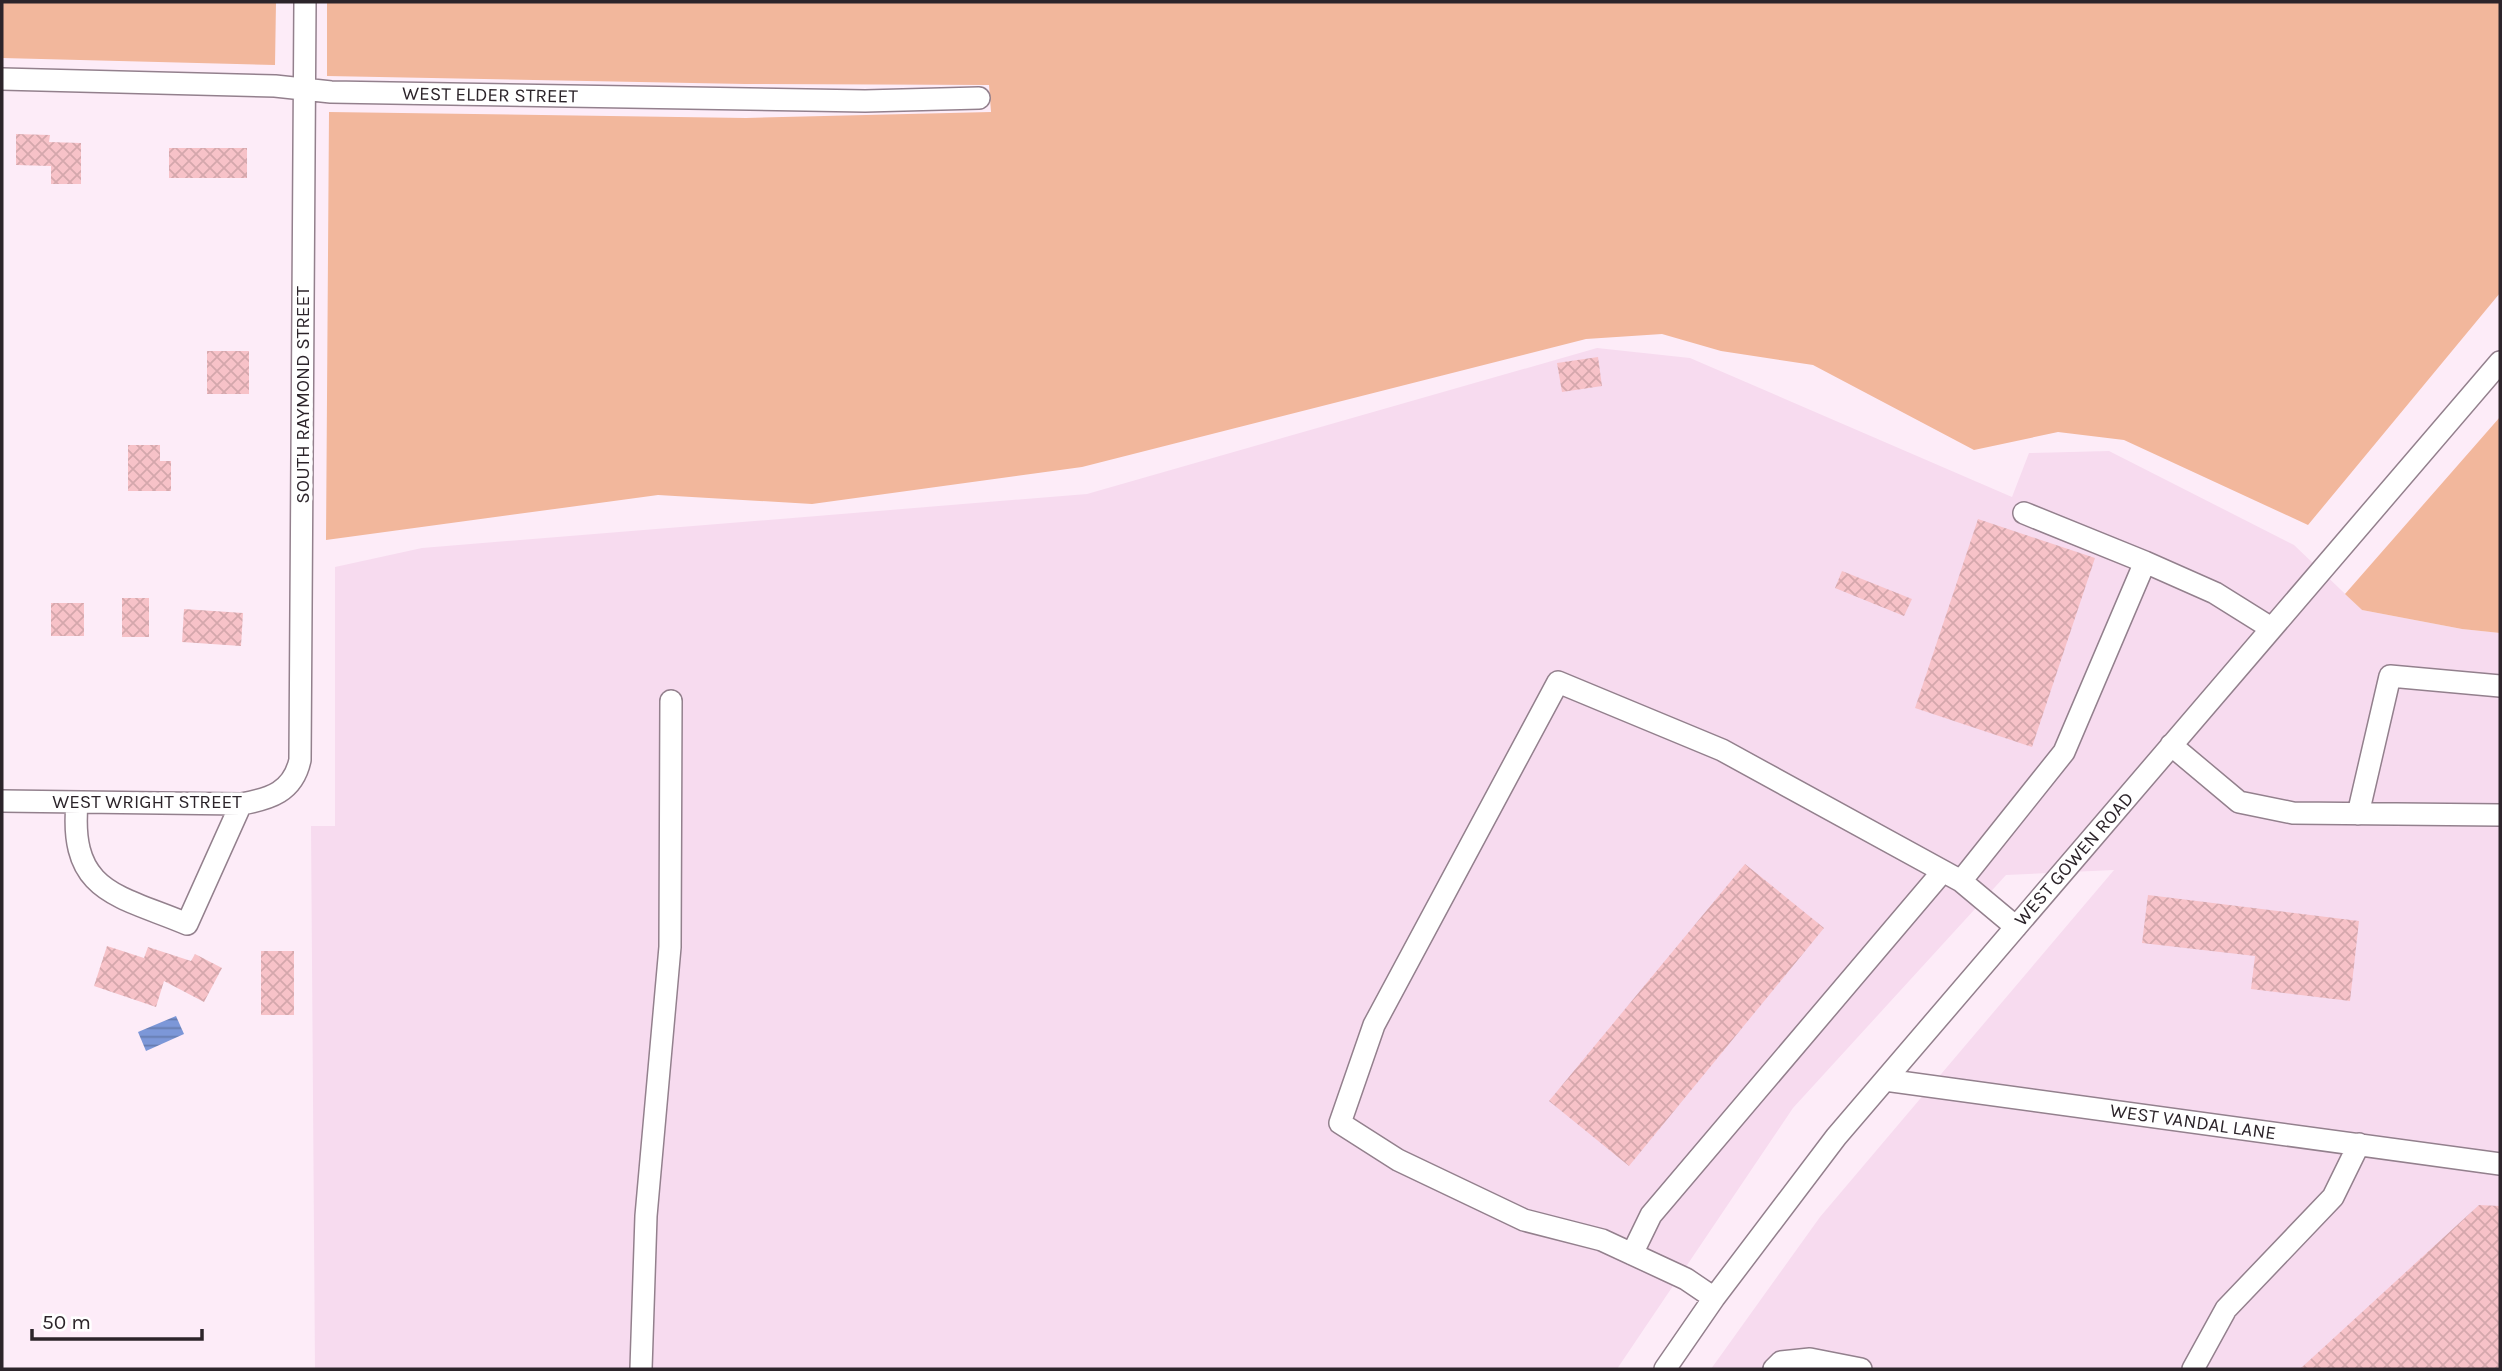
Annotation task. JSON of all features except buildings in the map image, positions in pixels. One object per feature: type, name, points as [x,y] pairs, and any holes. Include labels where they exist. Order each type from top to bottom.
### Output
[{"type":"street","name":"SOUTH RAYMOND STREET","points":[[289,786],[300,760],[304,2]]},
{"type":"street","name":"WEST ELDER STREET","points":[[2,79],[305,89],[865,101],[979,98]]},
{"type":"street","name":"WEST GOWEN ROAD","points":[[1665,1369],[1714,1298],[1836,1137],[2500,362]]},
{"type":"street","points":[[2024,513],[2215,593],[2271,628]]},
{"type":"street","points":[[1632,1254],[1651,1215],[2064,752],[2145,562]]},
{"type":"street","points":[[2358,814],[2390,676],[2500,685]]},
{"type":"street","points":[[1714,1298],[1686,1279],[1602,1240],[1524,1220],[1398,1160],[1340,1123],[1374,1025],[1558,681],[1722,750],[1952,876],[2016,927]]},
{"type":"street","points":[[641,1369],[646,1216],[670,947],[671,701]]},
{"type":"street","points":[[2171,745],[2239,802],[2293,813],[2500,815]]},
{"type":"street","name":"WEST WRIGHT STREET","points":[[2,801],[241,804],[270,799],[289,786]]},
{"type":"street","points":[[77,803],[74,833],[81,859],[100,888],[187,924],[241,804]]},
{"type":"street","name":"WEST VANDAL LANE","points":[[1885,1080],[2500,1164]]},
{"type":"street","points":[[2193,1369],[2226,1309],[2333,1197],[2359,1144]]},
{"type":"street","points":[[1774,1369],[1781,1362],[1810,1359],[1861,1369]]},
{"type":"shaded area","points":[[2,2],[276,2],[275,65],[2,58]]},
{"type":"shaded area","points":[[327,2],[2500,2],[2500,293],[2308,525],[2124,440],[2058,432],[1974,450],[1813,365],[1721,351],[1662,334],[1586,339],[1082,467],[812,504],[658,495],[326,540],[329,112],[746,118],[991,112],[989,85],[745,84],[327,76]]},
{"type":"shaded area","points":[[1597,348],[1690,358],[2012,497],[2029,453],[2109,451],[2294,545],[2362,610],[2462,629],[2500,633],[2500,1369],[1711,1369],[1820,1217],[2114,870],[2006,875],[1793,1108],[1617,1369],[315,1369],[311,826],[335,826],[335,567],[422,548],[1087,494]]},
{"type":"shaded area","points":[[2500,417],[2500,633],[2462,629],[2362,610],[2345,594]]},
{"type":"water","points":[[176,1016],[184,1034],[146,1051],[138,1032]]}]
